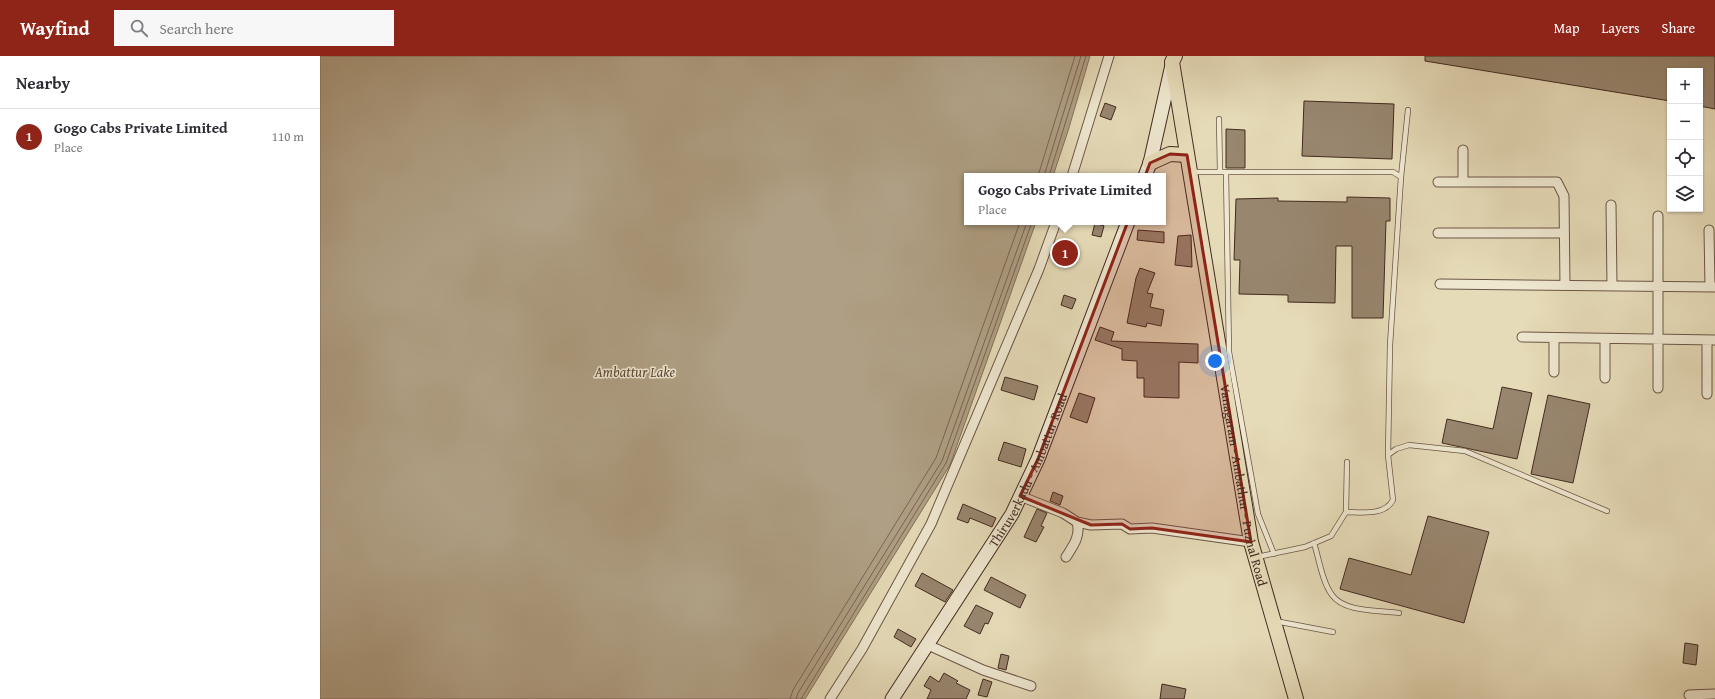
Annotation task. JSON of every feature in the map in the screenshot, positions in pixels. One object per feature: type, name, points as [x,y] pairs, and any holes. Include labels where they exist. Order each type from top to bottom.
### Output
[{"type":"main road","name":"Vanagaram - Ambathur - Puzhal Road","points":[[1173,59],[1187,155],[1251,542],[1296,699]]},
{"type":"main road","points":[[1148,170],[1173,59]]},
{"type":"main road","points":[[1148,170],[1170,154],[1187,155]]},
{"type":"main road","name":"Thiruverkadu - Ambattur Road","points":[[892,699],[1012,514],[1038,459],[1127,225]]},
{"type":"street","points":[[1073,173],[1109,56]]},
{"type":"street","points":[[1463,150],[1463,182]]},
{"type":"street","points":[[1438,182],[1558,182],[1564,196],[1565,285]]},
{"type":"street","points":[[1611,206],[1612,286]]},
{"type":"street","points":[[1658,216],[1658,388]]},
{"type":"street","points":[[830,699],[862,648],[931,524],[1039,270],[1055,225]]},
{"type":"street","points":[[1440,284],[1712,287],[1709,230]]},
{"type":"street","points":[[1438,233],[1564,232]]},
{"type":"street","points":[[1522,338],[1711,340],[1707,394]]},
{"type":"street","points":[[1554,338],[1554,372]]},
{"type":"street","points":[[1605,339],[1605,378]]},
{"type":"street","points":[[1020,496],[1063,513],[1077,522],[1091,525],[1122,524],[1130,529],[1152,528],[1251,542]]},
{"type":"street","points":[[1066,558],[1078,537],[1079,528],[1077,522]]},
{"type":"street","points":[[928,645],[983,670],[1031,686]]},
{"type":"street","points":[[1689,695],[1715,694]]},
{"type":"lane","points":[[1346,512],[1380,511],[1390,506],[1393,500],[1388,455],[1390,345],[1401,177],[1408,110]]},
{"type":"lane","points":[[1219,118],[1223,172],[1229,352],[1258,514],[1274,554]]},
{"type":"lane","points":[[1190,172],[1393,172],[1401,177]]},
{"type":"lane","points":[[1388,455],[1396,448],[1409,445],[1465,451],[1607,511]]},
{"type":"lane","points":[[1255,557],[1274,554],[1314,543],[1331,536],[1346,512],[1347,462]]},
{"type":"lane","points":[[1314,543],[1332,596],[1340,603],[1352,608],[1399,613]]},
{"type":"lane","points":[[1274,621],[1334,632]]},
{"type":"highlighted area","points":[[1170,154],[1187,155],[1251,542],[1152,528],[1130,529],[1122,524],[1091,525],[1020,496],[1038,459],[1150,163]]},
{"type":"water","name":"Ambattur Lake","points":[[320,56],[1090,56],[1054,173],[964,173],[964,225],[1035,225],[950,465],[805,699],[320,699]]},
{"type":"building","points":[[1425,56],[1715,56],[1715,109],[1703,107],[1703,68],[1667,68],[1667,101],[1425,61]]},
{"type":"building","points":[[1304,101],[1394,104],[1392,159],[1302,156]]},
{"type":"building","points":[[1105,103],[1116,107],[1111,120],[1100,116]]},
{"type":"building","points":[[1226,129],[1245,130],[1245,168],[1226,168]]},
{"type":"building","points":[[1347,197],[1390,198],[1390,221],[1386,221],[1383,318],[1352,318],[1352,246],[1336,246],[1335,303],[1288,302],[1288,295],[1239,294],[1240,260],[1234,260],[1236,199],[1278,198],[1278,201],[1347,202]]},
{"type":"building","points":[[1094,225],[1104,226],[1101,237],[1092,235]]},
{"type":"building","points":[[1138,230],[1164,232],[1164,243],[1137,240]]},
{"type":"building","points":[[1191,235],[1192,267],[1175,265],[1178,236]]},
{"type":"building","points":[[1055,242],[1068,246],[1062,259],[1050,255]]},
{"type":"building","points":[[1140,268],[1155,273],[1147,293],[1153,294],[1150,307],[1164,310],[1161,326],[1147,323],[1146,327],[1127,323],[1136,278]]},
{"type":"building","points":[[1064,295],[1076,299],[1072,309],[1061,305]]},
{"type":"building","points":[[1100,327],[1114,332],[1111,341],[1198,344],[1198,363],[1179,362],[1179,398],[1144,397],[1144,378],[1137,378],[1137,361],[1122,360],[1122,349],[1095,340]]},
{"type":"building","points":[[1005,377],[1038,386],[1034,400],[1001,390]]},
{"type":"building","points":[[1502,387],[1532,393],[1517,459],[1442,443],[1447,419],[1493,429]]},
{"type":"building","points":[[1079,393],[1095,398],[1087,423],[1070,417]]},
{"type":"building","points":[[1548,395],[1590,404],[1573,483],[1531,474]]},
{"type":"building","points":[[1004,442],[1026,449],[1021,467],[998,460]]},
{"type":"building","points":[[1053,492],[1063,496],[1060,505],[1050,501]]},
{"type":"building","points":[[963,504],[996,518],[992,527],[970,518],[968,523],[957,519]]},
{"type":"building","points":[[1037,509],[1047,513],[1041,526],[1044,527],[1036,542],[1024,537]]},
{"type":"building","points":[[1428,516],[1489,532],[1464,623],[1340,589],[1349,558],[1411,575]]},
{"type":"building","points":[[922,573],[953,590],[945,602],[915,586]]},
{"type":"building","points":[[991,577],[1026,595],[1020,608],[984,590]]},
{"type":"building","points":[[976,605],[993,613],[988,624],[985,623],[980,634],[964,626]]},
{"type":"building","points":[[898,629],[916,639],[911,647],[894,637]]},
{"type":"building","points":[[1685,643],[1698,645],[1696,665],[1683,663]]},
{"type":"building","points":[[1001,654],[1009,656],[1006,670],[998,668]]},
{"type":"building","points":[[944,673],[958,681],[956,683],[970,690],[966,699],[927,699],[931,690],[924,686],[930,676],[939,682]]},
{"type":"building","points":[[983,679],[992,682],[987,697],[978,695]]},
{"type":"building","points":[[1162,684],[1186,689],[1184,699],[1160,699]]},
{"type":"place","name":"Gogo Cabs Private Limited","points":[[1065,253]]}]
